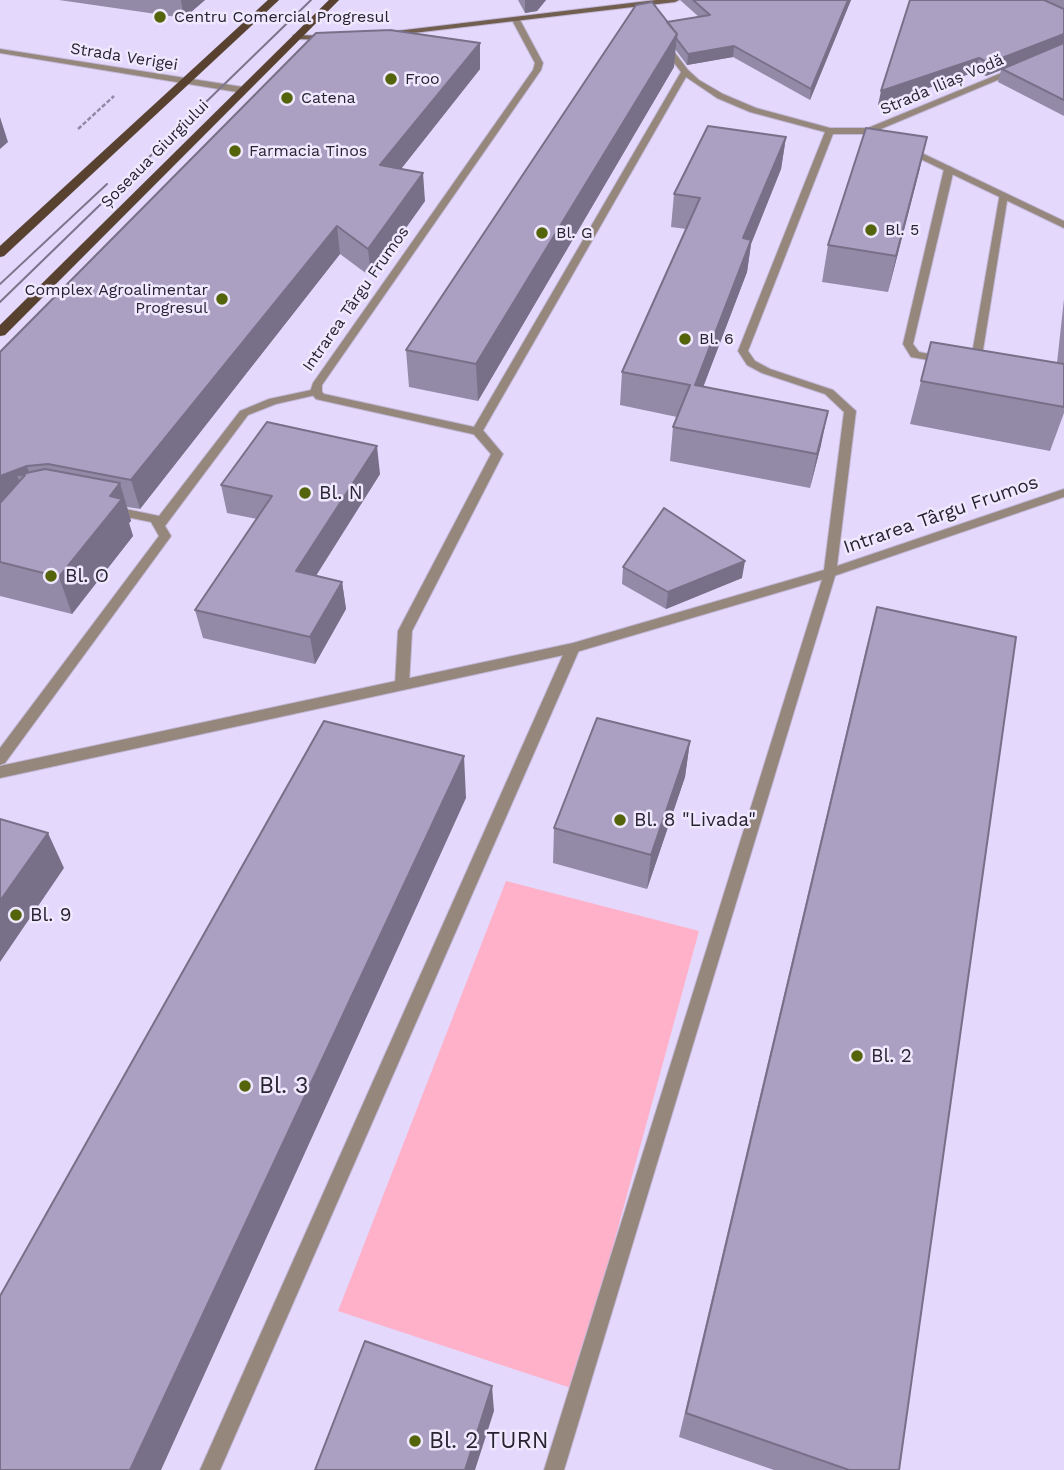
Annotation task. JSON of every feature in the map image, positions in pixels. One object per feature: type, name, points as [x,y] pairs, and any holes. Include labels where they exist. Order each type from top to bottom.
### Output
[{"type":"main road","name":"Șoseaua Giurgiului","points":[[0,253],[274,0]]},
{"type":"main road","name":"Șoseaua Giurgiului","points":[[0,331],[334,0]]},
{"type":"street","points":[[606,9],[612,0]]},
{"type":"street","points":[[381,34],[675,0]]},
{"type":"street","points":[[635,6],[643,17]]},
{"type":"street","name":"Intrarea Târgu Frumos","points":[[477,431],[320,397],[316,392],[317,385],[537,70],[539,63],[516,20]]},
{"type":"street","points":[[296,37],[335,38]]},
{"type":"street","points":[[660,39],[685,72],[720,96],[787,121],[830,131],[869,131],[1064,225]]},
{"type":"street","name":"Strada Verigei","points":[[0,51],[243,90]]},
{"type":"street","name":"Strada Iliaș Vodă","points":[[869,131],[1027,65]]},
{"type":"street","points":[[402,685],[405,631],[498,454],[477,431],[685,72]]},
{"type":"street","name":"Intrarea Târgu Frumos","points":[[830,131],[743,352],[751,363],[766,371],[829,391],[849,411],[830,573]]},
{"type":"street","points":[[949,169],[908,344],[915,355],[963,363],[977,356],[1003,195]]},
{"type":"street","points":[[160,524],[244,413],[273,401],[316,392]]},
{"type":"street","name":"Intrarea Târgu Frumos","points":[[0,772],[573,648],[830,573],[1064,493]]},
{"type":"street","points":[[0,759],[165,536],[155,519],[96,507]]},
{"type":"street","points":[[554,1470],[830,573]]},
{"type":"street","points":[[209,1470],[573,648]]},
{"type":"shaded area","points":[[506,881],[699,931],[574,1389],[338,1311]]},
{"type":"building","points":[[693,0],[848,0],[811,89],[734,46],[688,54],[667,22],[710,15]]},
{"type":"building","points":[[910,0],[1044,0],[1064,9],[1064,34],[989,63],[979,58],[881,91]]},
{"type":"building","points":[[652,2],[677,34],[476,364],[406,350],[636,5]]},
{"type":"building","name":"Complex Agroalimentar Progresul","points":[[390,30],[480,43],[380,165],[423,173],[368,249],[337,226],[131,480],[48,464],[27,466],[0,476],[0,352],[316,33]]},
{"type":"building","points":[[1064,43],[1064,100],[1002,69]]},
{"type":"building","points":[[708,126],[786,137],[743,238],[751,240],[695,385],[828,411],[817,454],[673,427],[690,385],[622,372],[700,198],[674,194]]},
{"type":"building","name":"Bl. 5","points":[[866,128],[927,137],[896,256],[828,245]]},
{"type":"building","points":[[931,342],[1064,364],[1064,407],[921,381]]},
{"type":"building","points":[[267,422],[377,446],[296,571],[342,582],[310,637],[195,610],[272,496],[221,485]]},
{"type":"building","points":[[45,469],[120,483],[110,496],[122,499],[59,577],[0,562],[0,503],[25,475],[17,475]]},
{"type":"building","points":[[664,508],[745,561],[668,592],[623,567]]},
{"type":"building","name":"Bl. 2","points":[[877,607],[1016,637],[899,1470],[849,1470],[686,1413]]},
{"type":"building","name":"Bl. 8 \"Livada\"","points":[[597,718],[690,741],[651,855],[554,828]]},
{"type":"building","name":"Bl. 3","points":[[324,721],[464,756],[130,1470],[0,1470],[0,1296]]},
{"type":"building","points":[[0,819],[48,833],[0,901]]},
{"type":"building","name":"Bl. 2 TURN","points":[[365,1341],[492,1386],[465,1470],[315,1470]]},
{"type":"tram line","points":[[0,302],[311,0]]},
{"type":"tram line","points":[[0,284],[107,184]]},
{"type":"place","name":"Centru Comercial Progresul","points":[[160,17]]},
{"type":"place","name":"Froo","points":[[391,79]]},
{"type":"place","name":"Catena","points":[[287,98]]},
{"type":"place","name":"Farmacia Tinos","points":[[235,151]]},
{"type":"place","name":"Bl. 5","points":[[871,230]]},
{"type":"place","name":"Bl. G","points":[[542,233]]},
{"type":"place","name":"Complex Agroalimentar Progresul","points":[[222,299]]},
{"type":"place","name":"Bl. 6","points":[[685,339]]},
{"type":"place","name":"Bl. N","points":[[305,493]]},
{"type":"place","name":"Bl. O","points":[[51,576]]},
{"type":"place","name":"Bl. 8 \"Livada\"","points":[[620,820]]},
{"type":"place","name":"Bl. 9","points":[[16,915]]},
{"type":"place","name":"Bl. 2","points":[[857,1056]]},
{"type":"place","name":"Bl. 3","points":[[245,1086]]},
{"type":"place","name":"Bl. 2 TURN","points":[[415,1441]]}]
